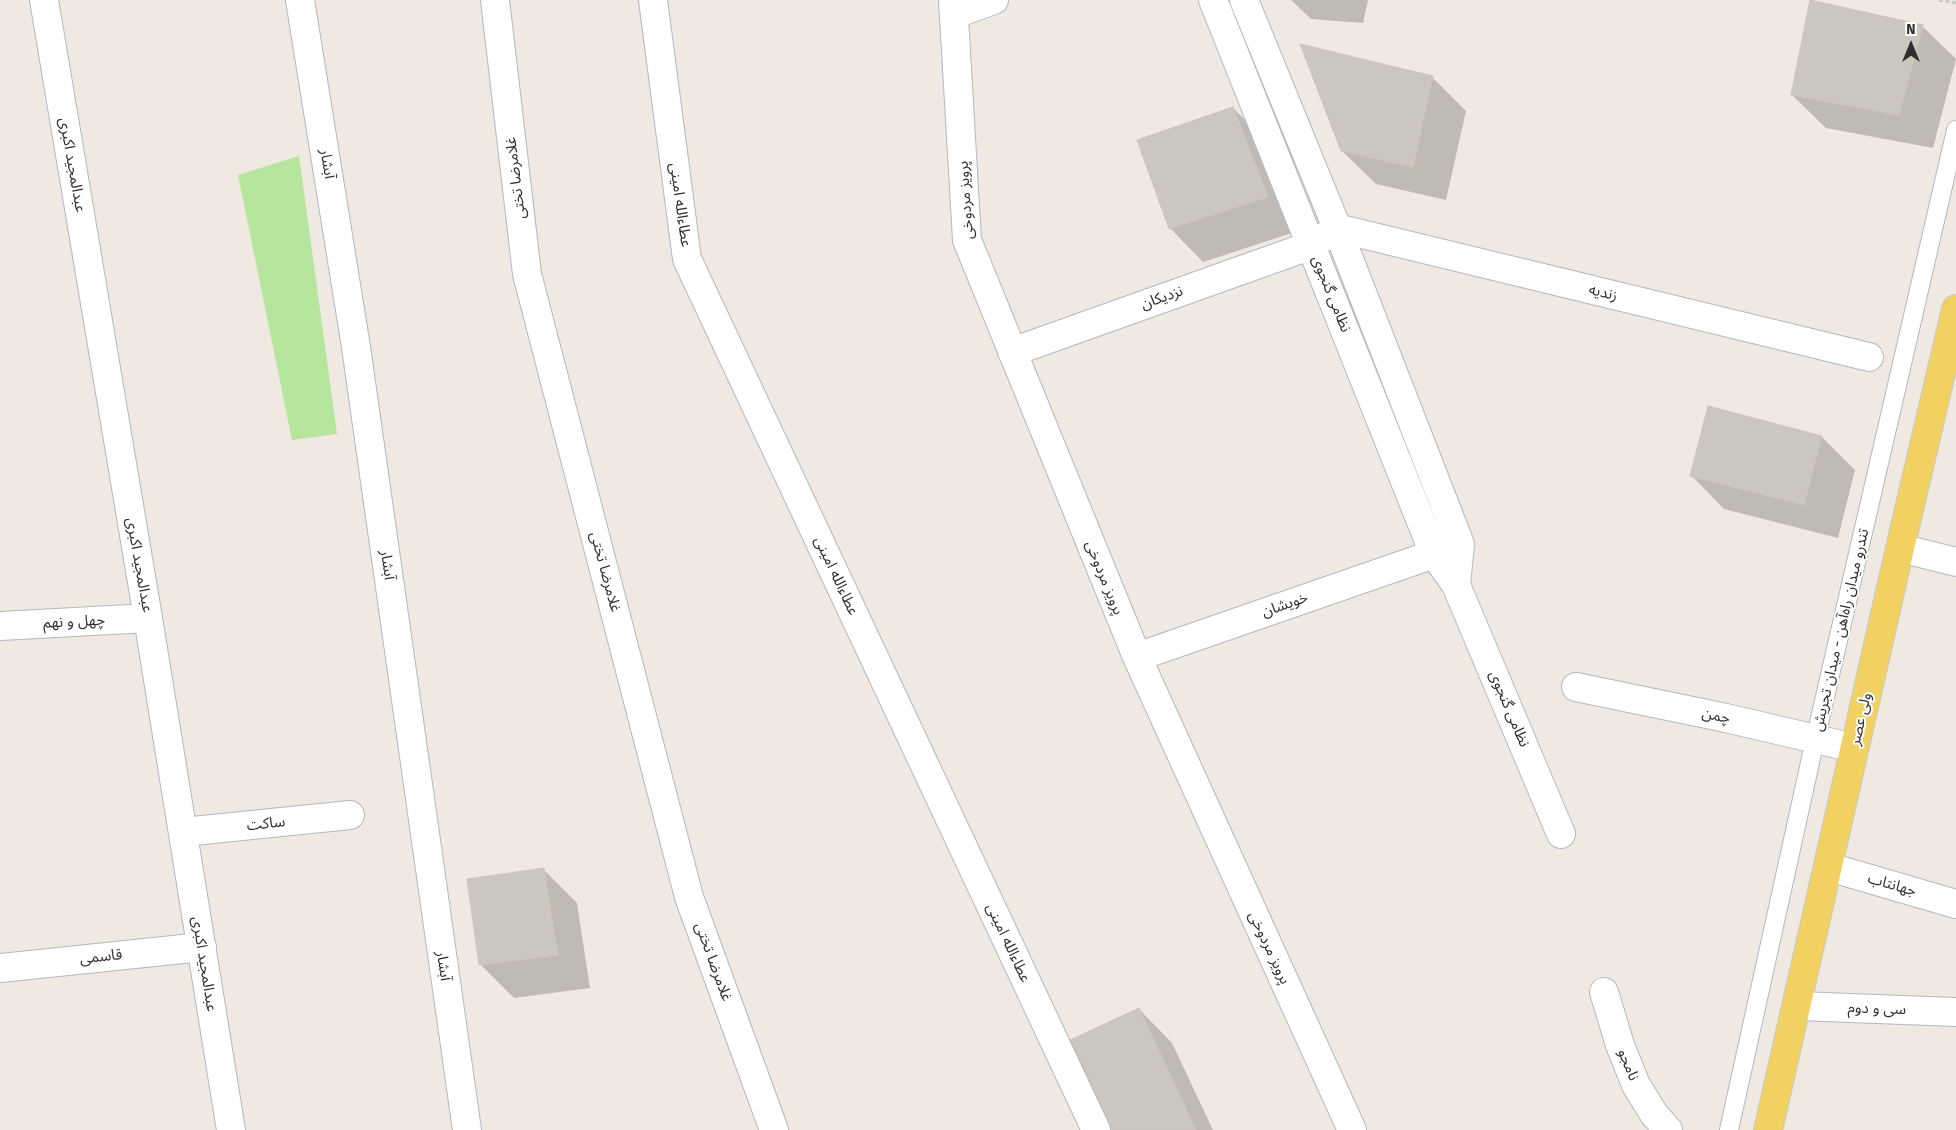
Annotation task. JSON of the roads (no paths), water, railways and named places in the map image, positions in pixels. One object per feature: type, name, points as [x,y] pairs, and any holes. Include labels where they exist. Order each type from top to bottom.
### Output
[{"type":"main road","name":"ولی عصر","points":[[1768,1130],[1798,1006],[1854,748],[1956,309]]},
{"type":"street","name":"عبدالمجید اکبری","points":[[44,0],[232,1130]]},
{"type":"street","name":"آبشار","points":[[300,0],[357,357],[467,1130]]},
{"type":"street","name":"غلامرضا تختی","points":[[495,0],[527,274],[689,897],[774,1130]]},
{"type":"street","name":"عطاءالله امینی","points":[[652,0],[687,258],[1096,1130]]},
{"type":"street","points":[[954,7],[994,0]]},
{"type":"street","name":"نظامی گنجوی","points":[[1213,0],[1434,554],[1456,585],[1561,834]]},
{"type":"street","name":"نظامی گنجوی","points":[[1244,0],[1338,228],[1460,544],[1456,585]]},
{"type":"street","name":"پرویز مردوخی","points":[[954,7],[966,240],[1136,657],[1352,1130]]},
{"type":"street","name":"نزدیکان","points":[[1012,352],[1312,245],[1338,228]]},
{"type":"street","name":"زندیه","points":[[1338,228],[1869,357]]},
{"type":"street","points":[[1900,548],[1956,562]]},
{"type":"street","name":"خویشان","points":[[1136,657],[1434,554]]},
{"type":"street","name":"چهل و نهم","points":[[0,626],[148,618]]},
{"type":"street","name":"چمن","points":[[1576,687],[1726,718],[1854,748]]},
{"type":"street","name":"ساکت","points":[[183,832],[350,815]]},
{"type":"street","name":"جهانتاب","points":[[1829,867],[1956,904]]},
{"type":"street","name":"قاسمی","points":[[0,968],[202,947]]},
{"type":"street","name":"نامجو","points":[[1604,992],[1620,1045],[1636,1085],[1654,1114],[1668,1130]]},
{"type":"street","name":"سی و دوم","points":[[1798,1006],[1956,1012]]},
{"type":"lane","name":"تندرو میدان راه‌آهن - میدان تجریش","points":[[1728,1130],[1815,740],[1956,130]]}]
